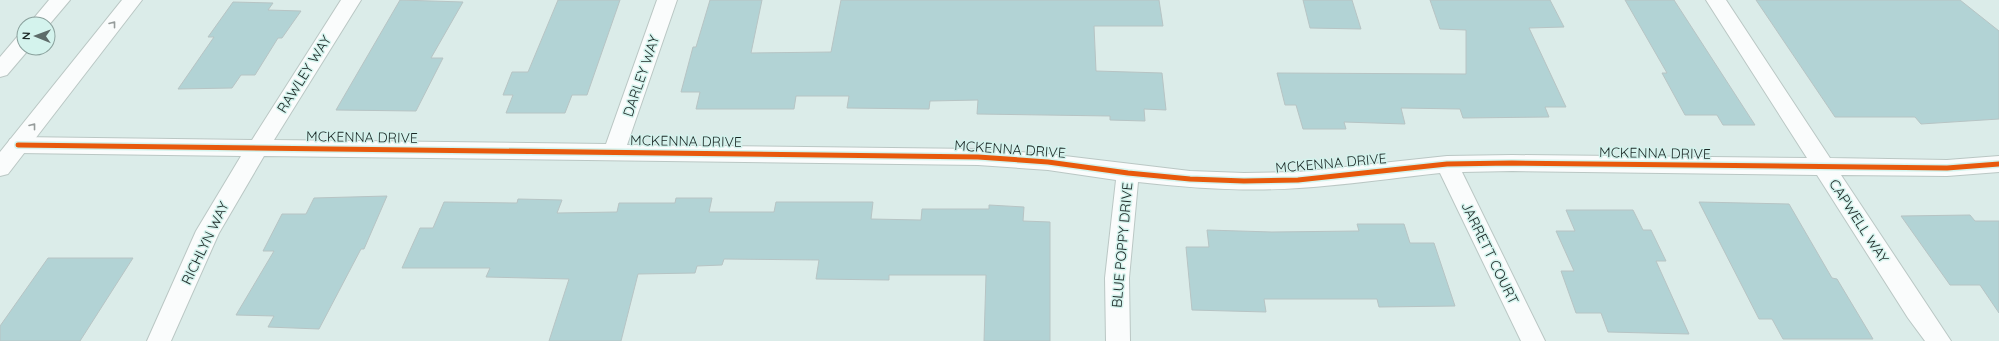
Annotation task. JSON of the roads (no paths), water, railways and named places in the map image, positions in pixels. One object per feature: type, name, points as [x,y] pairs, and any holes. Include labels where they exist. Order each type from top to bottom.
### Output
[{"type":"street","points":[[46,16],[60,0]]},
{"type":"street","points":[[0,168],[132,0]]},
{"type":"street","name":"RAWLEY WAY","points":[[258,148],[351,0]]},
{"type":"street","name":"DARLEY WAY","points":[[614,152],[667,0]]},
{"type":"street","name":"CAPWELL WAY","points":[[1716,0],[1917,311],[1938,341]]},
{"type":"street","points":[[0,70],[16,51]]},
{"type":"street","name":"MCKENNA DRIVE","points":[[18,145],[978,157],[1048,162],[1128,174],[1206,180],[1298,180],[1447,164],[1512,163],[1947,168],[1999,164]]},
{"type":"street","name":"RICHLYN WAY","points":[[159,341],[208,230],[258,148]]},
{"type":"street","name":"JARRETT COURT","points":[[1447,164],[1533,341]]},
{"type":"street","name":"BLUE POPPY DRIVE","points":[[1118,341],[1115,312],[1119,245],[1128,174]]}]
